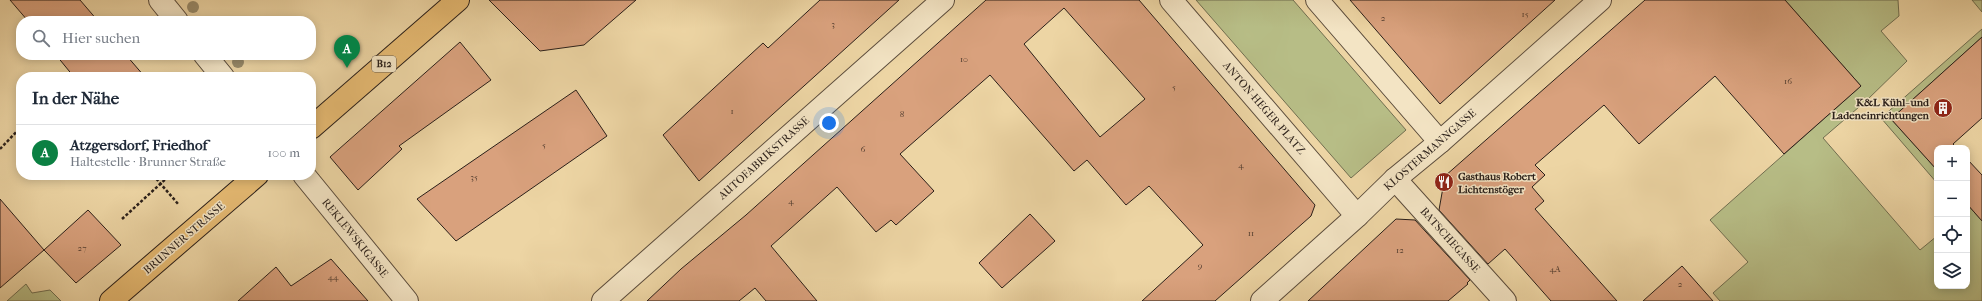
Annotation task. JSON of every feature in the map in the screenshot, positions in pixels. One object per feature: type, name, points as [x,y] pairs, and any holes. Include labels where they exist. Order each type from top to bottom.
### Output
[{"type":"main road","name":"B12","points":[[316,124],[458,0]]},
{"type":"main road","name":"BRUNNER STRASSE","points":[[111,301],[250,180]]},
{"type":"street","points":[[160,0],[173,16]]},
{"type":"street","name":"AUTOFABRIKSTRASSE","points":[[603,301],[943,0]]},
{"type":"street","name":"ANTON-HEGER-PLATZ","points":[[1171,0],[1358,216]]},
{"type":"street","points":[[1317,0],[1440,142]]},
{"type":"street","name":"KLOSTERMANNGASSE","points":[[1262,301],[1358,216],[1395,178],[1440,142],[1600,0]]},
{"type":"street","points":[[209,60],[219,72]]},
{"type":"street","name":"BATSCHEGASSE","points":[[1395,178],[1505,301]]},
{"type":"street","name":"REKLEWSKIGASSE","points":[[308,180],[407,301]]},
{"type":"path","points":[[0,149],[16,132]]},
{"type":"path","points":[[157,180],[180,207]]},
{"type":"path","points":[[122,219],[165,180]]},
{"type":"green space","points":[[1196,0],[1293,0],[1406,130],[1351,178]]},
{"type":"green space","points":[[1785,0],[1898,0],[1899,16],[1881,31],[1907,61],[1866,101],[1823,138],[1920,250],[1934,238],[1934,289],[1970,289],[1970,207],[1982,221],[1982,301],[1720,301],[1713,293],[1748,262],[1710,220],[1861,86]]},
{"type":"green space","points":[[1972,0],[1982,0],[1982,12]]},
{"type":"green space","points":[[1982,29],[1982,37],[1891,119],[1934,167],[1934,180],[1881,118]]},
{"type":"green space","points":[[26,284],[32,293],[50,290],[61,301],[7,301]]},
{"type":"building","points":[[10,0],[80,0],[94,16],[24,16]]},
{"type":"building","points":[[489,0],[636,0],[584,45],[540,51]]},
{"type":"building","points":[[820,0],[899,0],[699,181],[663,135],[763,43],[768,48]]},
{"type":"building","points":[[986,0],[1139,0],[1315,205],[1311,216],[1215,301],[1142,301],[1203,245],[1149,186],[1126,205],[1087,160],[1074,171],[990,75],[900,154],[934,191],[896,225],[891,220],[876,232],[837,187],[771,246],[817,301],[766,301],[755,288],[739,301],[647,301],[681,269],[746,215]],"holes":[[[1064,8],[1145,99],[1100,137],[1024,44]]]},
{"type":"building","points":[[1350,0],[1555,0],[1440,104]]},
{"type":"building","points":[[1645,0],[1785,0],[1861,86],[1784,154],[1715,76],[1639,144],[1604,105],[1535,165],[1545,175],[1532,187],[1544,201],[1535,209],[1617,301],[1551,301],[1505,249],[1488,264],[1439,210],[1445,176]]},
{"type":"building","name":"K&L Kühl- und Ladeneinrichtungen","points":[[1982,37],[1982,118],[1953,144],[1954,145],[1934,145],[1934,167],[1891,119]]},
{"type":"building","points":[[460,42],[491,80],[399,146],[402,149],[358,190],[330,157]]},
{"type":"building","points":[[60,60],[130,60],[141,72],[70,72]]},
{"type":"building","points":[[576,90],[607,136],[456,241],[417,199]]},
{"type":"building","points":[[1970,162],[1982,175],[1982,221],[1970,207]]},
{"type":"building","points":[[0,199],[44,250],[0,288]]},
{"type":"building","points":[[88,210],[121,245],[76,283],[44,250]]},
{"type":"building","points":[[1030,214],[1055,241],[1002,288],[979,263]]},
{"type":"building","points":[[1396,219],[1415,220],[1470,280],[1467,283],[1468,284],[1448,301],[1308,301]]},
{"type":"building","points":[[331,259],[368,301],[238,301],[276,267],[291,286]]},
{"type":"building","points":[[1682,266],[1713,301],[1643,301]]},
{"type":"place","name":"Atzgersdorf, Friedhof","points":[[347,68]]},
{"type":"place","name":"K&L Kühl- und Ladeneinrichtungen","points":[[1943,108]]},
{"type":"place","name":"Gasthaus Robert Lichtenstöger","points":[[1444,182]]}]
